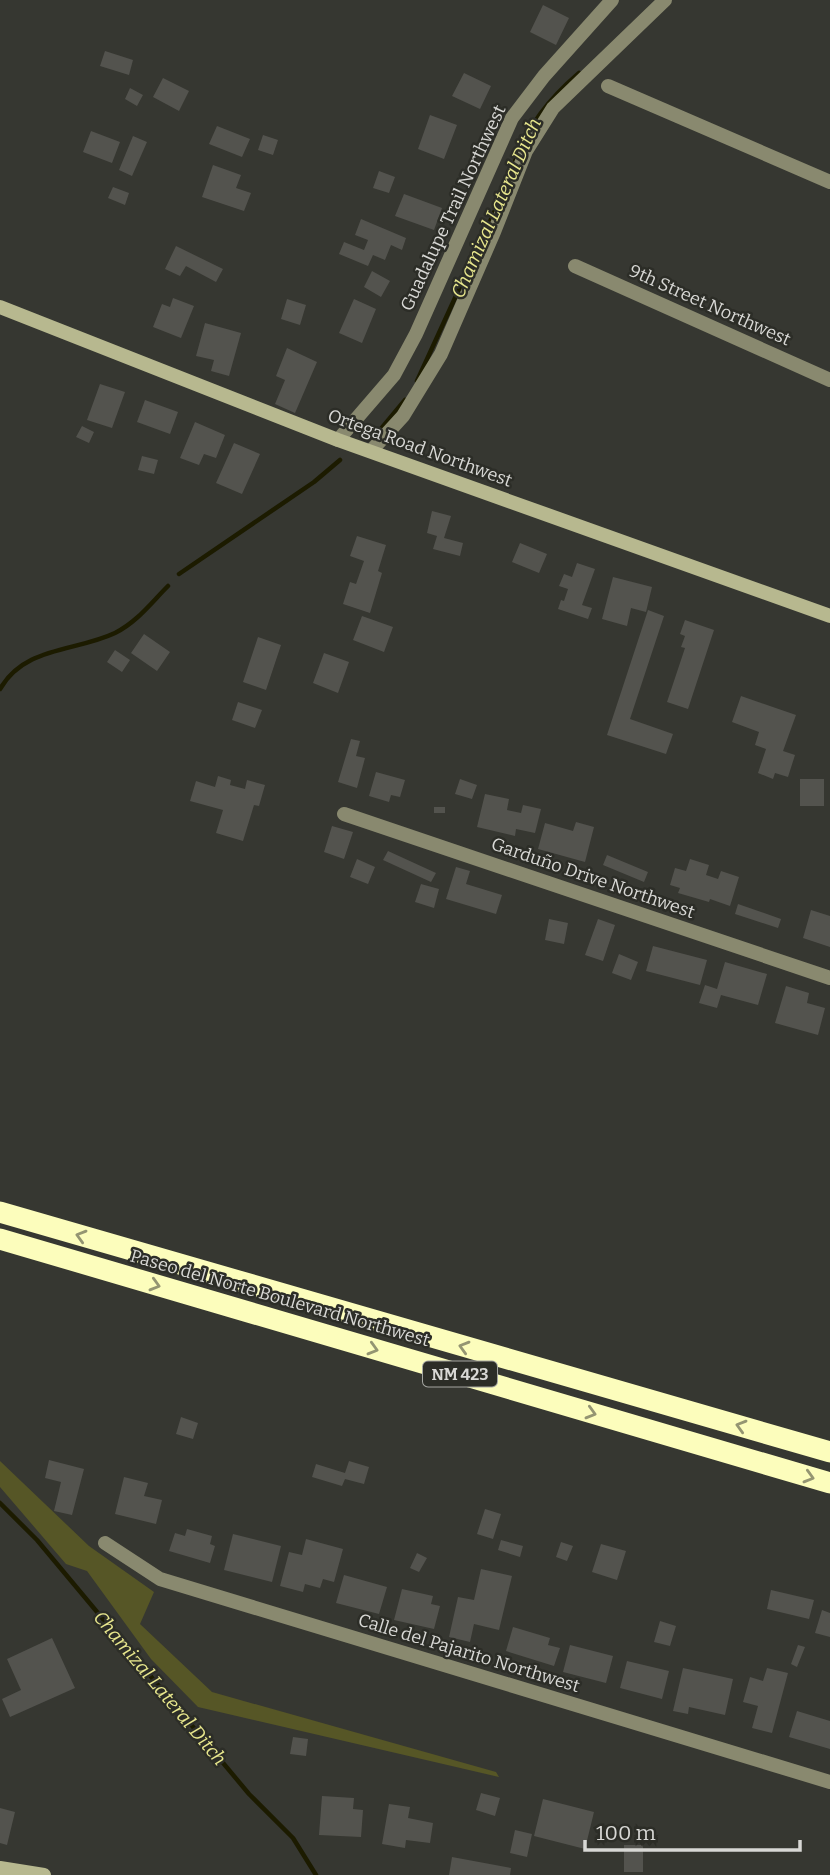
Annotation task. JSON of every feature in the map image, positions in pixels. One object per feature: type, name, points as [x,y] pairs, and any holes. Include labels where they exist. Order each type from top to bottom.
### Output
[{"type":"highway","name":"Paseo del Norte Boulevard Northwest","points":[[0,1212],[830,1452]]},
{"type":"highway","name":"Paseo del Norte Boulevard Northwest","points":[[0,1239],[830,1483]]},
{"type":"street","name":"Guadalupe Trail Northwest","points":[[338,440],[394,375],[416,334],[512,118],[544,76],[612,0]]},
{"type":"street","points":[[371,451],[403,416],[441,354],[526,151],[541,125],[554,108],[665,0]]},
{"type":"street","points":[[608,86],[830,182]]},
{"type":"street","name":"9th Street Northwest","points":[[575,266],[830,380]]},
{"type":"street","name":"Ortega Road Northwest","points":[[0,307],[338,440],[830,615]]},
{"type":"street","name":"Garduño Drive Northwest","points":[[344,814],[830,978]]},
{"type":"street","name":"Calle del Pajarito Northwest","points":[[105,1543],[160,1579],[830,1782]]},
{"type":"street","points":[[0,1868],[44,1875]]},
{"type":"shaded area","points":[[0,1461],[89,1546],[154,1592],[140,1624],[212,1692],[496,1772],[499,1777],[198,1707],[151,1659],[87,1571],[66,1564],[0,1487]]},
{"type":"building","points":[[543,5],[569,18],[556,45],[530,32]]},
{"type":"building","points":[[105,51],[133,60],[129,75],[100,66]]},
{"type":"building","points":[[464,73],[491,86],[480,109],[452,96]]},
{"type":"building","points":[[163,78],[189,91],[179,111],[153,97]]},
{"type":"building","points":[[130,88],[143,95],[137,106],[125,99]]},
{"type":"building","points":[[430,115],[457,125],[444,159],[418,149]]},
{"type":"building","points":[[217,126],[250,139],[242,157],[209,144]]},
{"type":"building","points":[[91,131],[120,142],[112,163],[83,152]]},
{"type":"building","points":[[263,135],[278,140],[273,155],[258,150]]},
{"type":"building","points":[[133,136],[147,142],[132,176],[119,170]]},
{"type":"building","points":[[213,165],[241,175],[236,188],[251,193],[244,211],[202,197]]},
{"type":"building","points":[[379,171],[395,177],[389,193],[373,188]]},
{"type":"building","points":[[113,187],[129,193],[125,205],[108,198]]},
{"type":"building","points":[[404,194],[442,208],[434,230],[395,216]]},
{"type":"building","points":[[361,219],[406,238],[402,250],[391,245],[385,260],[373,255],[368,266],[339,254],[344,242],[364,250],[368,240],[355,235]]},
{"type":"building","points":[[176,246],[223,269],[216,282],[186,266],[180,276],[165,269]]},
{"type":"building","points":[[372,271],[390,281],[381,297],[364,287]]},
{"type":"building","points":[[173,298],[194,306],[181,338],[153,327],[162,304],[170,307]]},
{"type":"building","points":[[287,299],[306,305],[300,325],[281,319]]},
{"type":"building","points":[[354,299],[376,309],[362,343],[339,333]]},
{"type":"building","points":[[205,323],[241,333],[229,376],[211,371],[214,360],[196,356]]},
{"type":"building","points":[[287,348],[317,362],[295,413],[275,404],[285,380],[276,376]]},
{"type":"building","points":[[100,384],[125,392],[112,428],[87,420]]},
{"type":"building","points":[[145,400],[178,412],[170,434],[137,422]]},
{"type":"building","points":[[195,422],[225,435],[216,458],[204,454],[199,465],[180,458]]},
{"type":"building","points":[[82,426],[94,432],[89,443],[76,437]]},
{"type":"building","points":[[234,443],[260,454],[242,494],[216,483]]},
{"type":"building","points":[[142,456],[158,460],[154,474],[138,470]]},
{"type":"building","points":[[432,511],[451,516],[444,538],[463,543],[460,556],[433,549],[437,536],[427,533]]},
{"type":"building","points":[[357,536],[386,545],[378,571],[382,573],[370,613],[343,604],[350,582],[356,584],[364,561],[350,556]]},
{"type":"building","points":[[520,543],[547,554],[539,573],[512,562]]},
{"type":"building","points":[[577,563],[595,569],[582,605],[592,608],[588,619],[558,609],[568,589],[559,586],[564,574],[572,577]]},
{"type":"building","points":[[613,577],[652,587],[646,612],[631,608],[627,626],[602,619]]},
{"type":"building","points":[[648,610],[664,616],[630,719],[673,734],[666,754],[607,735]]},
{"type":"building","points":[[362,616],[393,627],[384,652],[353,640]]},
{"type":"building","points":[[685,620],[714,630],[688,709],[667,702],[685,648],[681,647],[685,636],[680,634]]},
{"type":"building","points":[[144,634],[170,652],[157,671],[131,653]]},
{"type":"building","points":[[258,637],[281,645],[266,690],[243,682]]},
{"type":"building","points":[[115,650],[130,660],[122,672],[107,662]]},
{"type":"building","points":[[324,653],[349,662],[338,693],[313,683]]},
{"type":"building","points":[[741,696],[796,715],[783,751],[795,755],[788,777],[775,773],[773,779],[758,773],[766,749],[755,745],[759,732],[732,722]]},
{"type":"building","points":[[238,702],[262,710],[255,728],[232,720]]},
{"type":"building","points":[[351,739],[360,741],[356,756],[365,758],[357,788],[338,782]]},
{"type":"building","points":[[376,772],[405,780],[400,797],[391,795],[389,802],[369,796]]},
{"type":"building","points":[[218,776],[231,780],[230,785],[245,789],[247,780],[265,785],[259,806],[254,805],[243,841],[216,833],[223,810],[190,801],[196,781],[215,787]]},
{"type":"building","points":[[460,779],[477,785],[472,799],[455,794]]},
{"type":"building","points":[[800,779],[824,779],[824,806],[800,806]]},
{"type":"building","points":[[485,794],[509,799],[507,810],[521,813],[523,805],[541,809],[535,833],[516,829],[515,836],[477,827]]},
{"type":"building","points":[[434,807],[445,807],[445,813],[434,813]]},
{"type":"building","points":[[576,822],[594,827],[585,862],[538,849],[545,823],[573,831]]},
{"type":"building","points":[[332,826],[353,832],[344,859],[324,852]]},
{"type":"building","points":[[388,851],[436,873],[431,882],[383,860]]},
{"type":"building","points":[[607,855],[648,872],[644,882],[603,865]]},
{"type":"building","points":[[357,859],[375,867],[368,884],[350,877]]},
{"type":"building","points":[[690,859],[709,865],[706,875],[718,879],[721,871],[739,877],[730,906],[678,893],[680,888],[670,885],[675,868],[686,871]]},
{"type":"building","points":[[456,867],[470,871],[466,884],[502,895],[496,914],[446,899]]},
{"type":"building","points":[[421,884],[439,889],[434,908],[415,902]]},
{"type":"building","points":[[738,904],[781,919],[778,928],[735,914]]},
{"type":"building","points":[[811,910],[830,916],[830,947],[803,938]]},
{"type":"building","points":[[549,919],[568,923],[564,944],[545,940]]},
{"type":"building","points":[[598,919],[615,925],[603,961],[585,955]]},
{"type":"building","points":[[653,946],[707,960],[700,985],[646,971]]},
{"type":"building","points":[[619,954],[638,962],[631,980],[612,973]]},
{"type":"building","points":[[725,962],[767,974],[758,1005],[721,995],[717,1008],[699,1003],[705,985],[717,989]]},
{"type":"building","points":[[786,986],[809,993],[807,1003],[825,1008],[818,1035],[775,1023]]},
{"type":"building","points":[[181,1417],[198,1423],[193,1439],[176,1434]]},
{"type":"building","points":[[49,1460],[84,1469],[72,1515],[54,1511],[61,1482],[45,1478]]},
{"type":"building","points":[[349,1461],[369,1467],[364,1484],[345,1479],[342,1486],[312,1477],[316,1464],[345,1473]]},
{"type":"building","points":[[124,1477],[148,1483],[144,1496],[162,1500],[156,1524],[115,1514]]},
{"type":"building","points":[[485,1509],[501,1514],[493,1539],[477,1534]]},
{"type":"building","points":[[187,1529],[212,1536],[210,1544],[215,1546],[210,1563],[169,1551],[175,1533],[185,1536]]},
{"type":"building","points":[[233,1534],[281,1546],[272,1582],[224,1570]]},
{"type":"building","points":[[306,1539],[343,1549],[334,1582],[323,1579],[320,1588],[305,1584],[303,1592],[280,1586],[289,1552],[302,1555]]},
{"type":"building","points":[[501,1540],[523,1546],[520,1557],[498,1550]]},
{"type":"building","points":[[561,1542],[573,1546],[567,1561],[556,1557]]},
{"type":"building","points":[[601,1544],[626,1551],[617,1580],[592,1572]]},
{"type":"building","points":[[417,1553],[427,1558],[419,1572],[410,1568]]},
{"type":"building","points":[[481,1569],[512,1576],[499,1630],[474,1624],[470,1642],[449,1637],[458,1597],[474,1600]]},
{"type":"building","points":[[344,1575],[387,1587],[379,1614],[336,1603]]},
{"type":"building","points":[[402,1589],[433,1596],[431,1604],[440,1606],[434,1629],[394,1620]]},
{"type":"building","points":[[771,1590],[814,1600],[809,1619],[767,1609]]},
{"type":"building","points":[[822,1610],[830,1613],[830,1637],[815,1633]]},
{"type":"building","points":[[660,1621],[676,1626],[670,1646],[654,1642]]},
{"type":"building","points":[[513,1627],[550,1638],[548,1645],[560,1648],[554,1666],[506,1651]]},
{"type":"building","points":[[52,1638],[75,1688],[10,1717],[2,1699],[21,1690],[7,1659]]},
{"type":"building","points":[[570,1645],[613,1656],[606,1683],[563,1672]]},
{"type":"building","points":[[798,1645],[805,1647],[797,1667],[791,1664]]},
{"type":"building","points":[[627,1661],[669,1671],[662,1699],[620,1688]]},
{"type":"building","points":[[683,1668],[733,1679],[725,1715],[689,1707],[688,1714],[673,1711]]},
{"type":"building","points":[[767,1668],[788,1673],[772,1733],[752,1728],[758,1706],[743,1702],[750,1677],[763,1681]]},
{"type":"building","points":[[797,1711],[830,1721],[830,1749],[789,1737]]},
{"type":"building","points":[[293,1737],[308,1739],[306,1756],[290,1754]]},
{"type":"building","points":[[481,1793],[500,1798],[495,1816],[476,1810]]},
{"type":"building","points":[[322,1796],[354,1798],[353,1809],[363,1810],[361,1837],[319,1835]]},
{"type":"building","points":[[543,1799],[594,1812],[585,1849],[534,1836]]},
{"type":"building","points":[[389,1804],[410,1807],[408,1818],[433,1823],[430,1843],[406,1840],[405,1848],[382,1844]]},
{"type":"building","points":[[0,1808],[15,1812],[7,1845],[0,1843]]},
{"type":"building","points":[[515,1830],[532,1834],[527,1857],[510,1853]]},
{"type":"building","points":[[624,1845],[643,1845],[643,1872],[624,1872]]},
{"type":"building","points":[[452,1857],[511,1868],[510,1875],[449,1875]]},
{"type":"waterway","name":"Chamizal Lateral Ditch","points":[[514,164],[525,137],[540,114],[579,73]]},
{"type":"waterway","name":"Chamizal Lateral Ditch","points":[[417,381],[498,204]]},
{"type":"waterway","name":"Chamizal Lateral Ditch","points":[[368,439],[380,430],[405,400]]},
{"type":"waterway","name":"Chamizal Lateral Ditch","points":[[179,574],[314,482],[340,460]]},
{"type":"waterway","name":"Chamizal Lateral Ditch","points":[[0,689],[10,675],[37,657],[100,639],[123,629],[168,586]]},
{"type":"waterway","name":"Chamizal Lateral Ditch","points":[[0,1503],[37,1540],[249,1794],[293,1838],[316,1875]]}]
